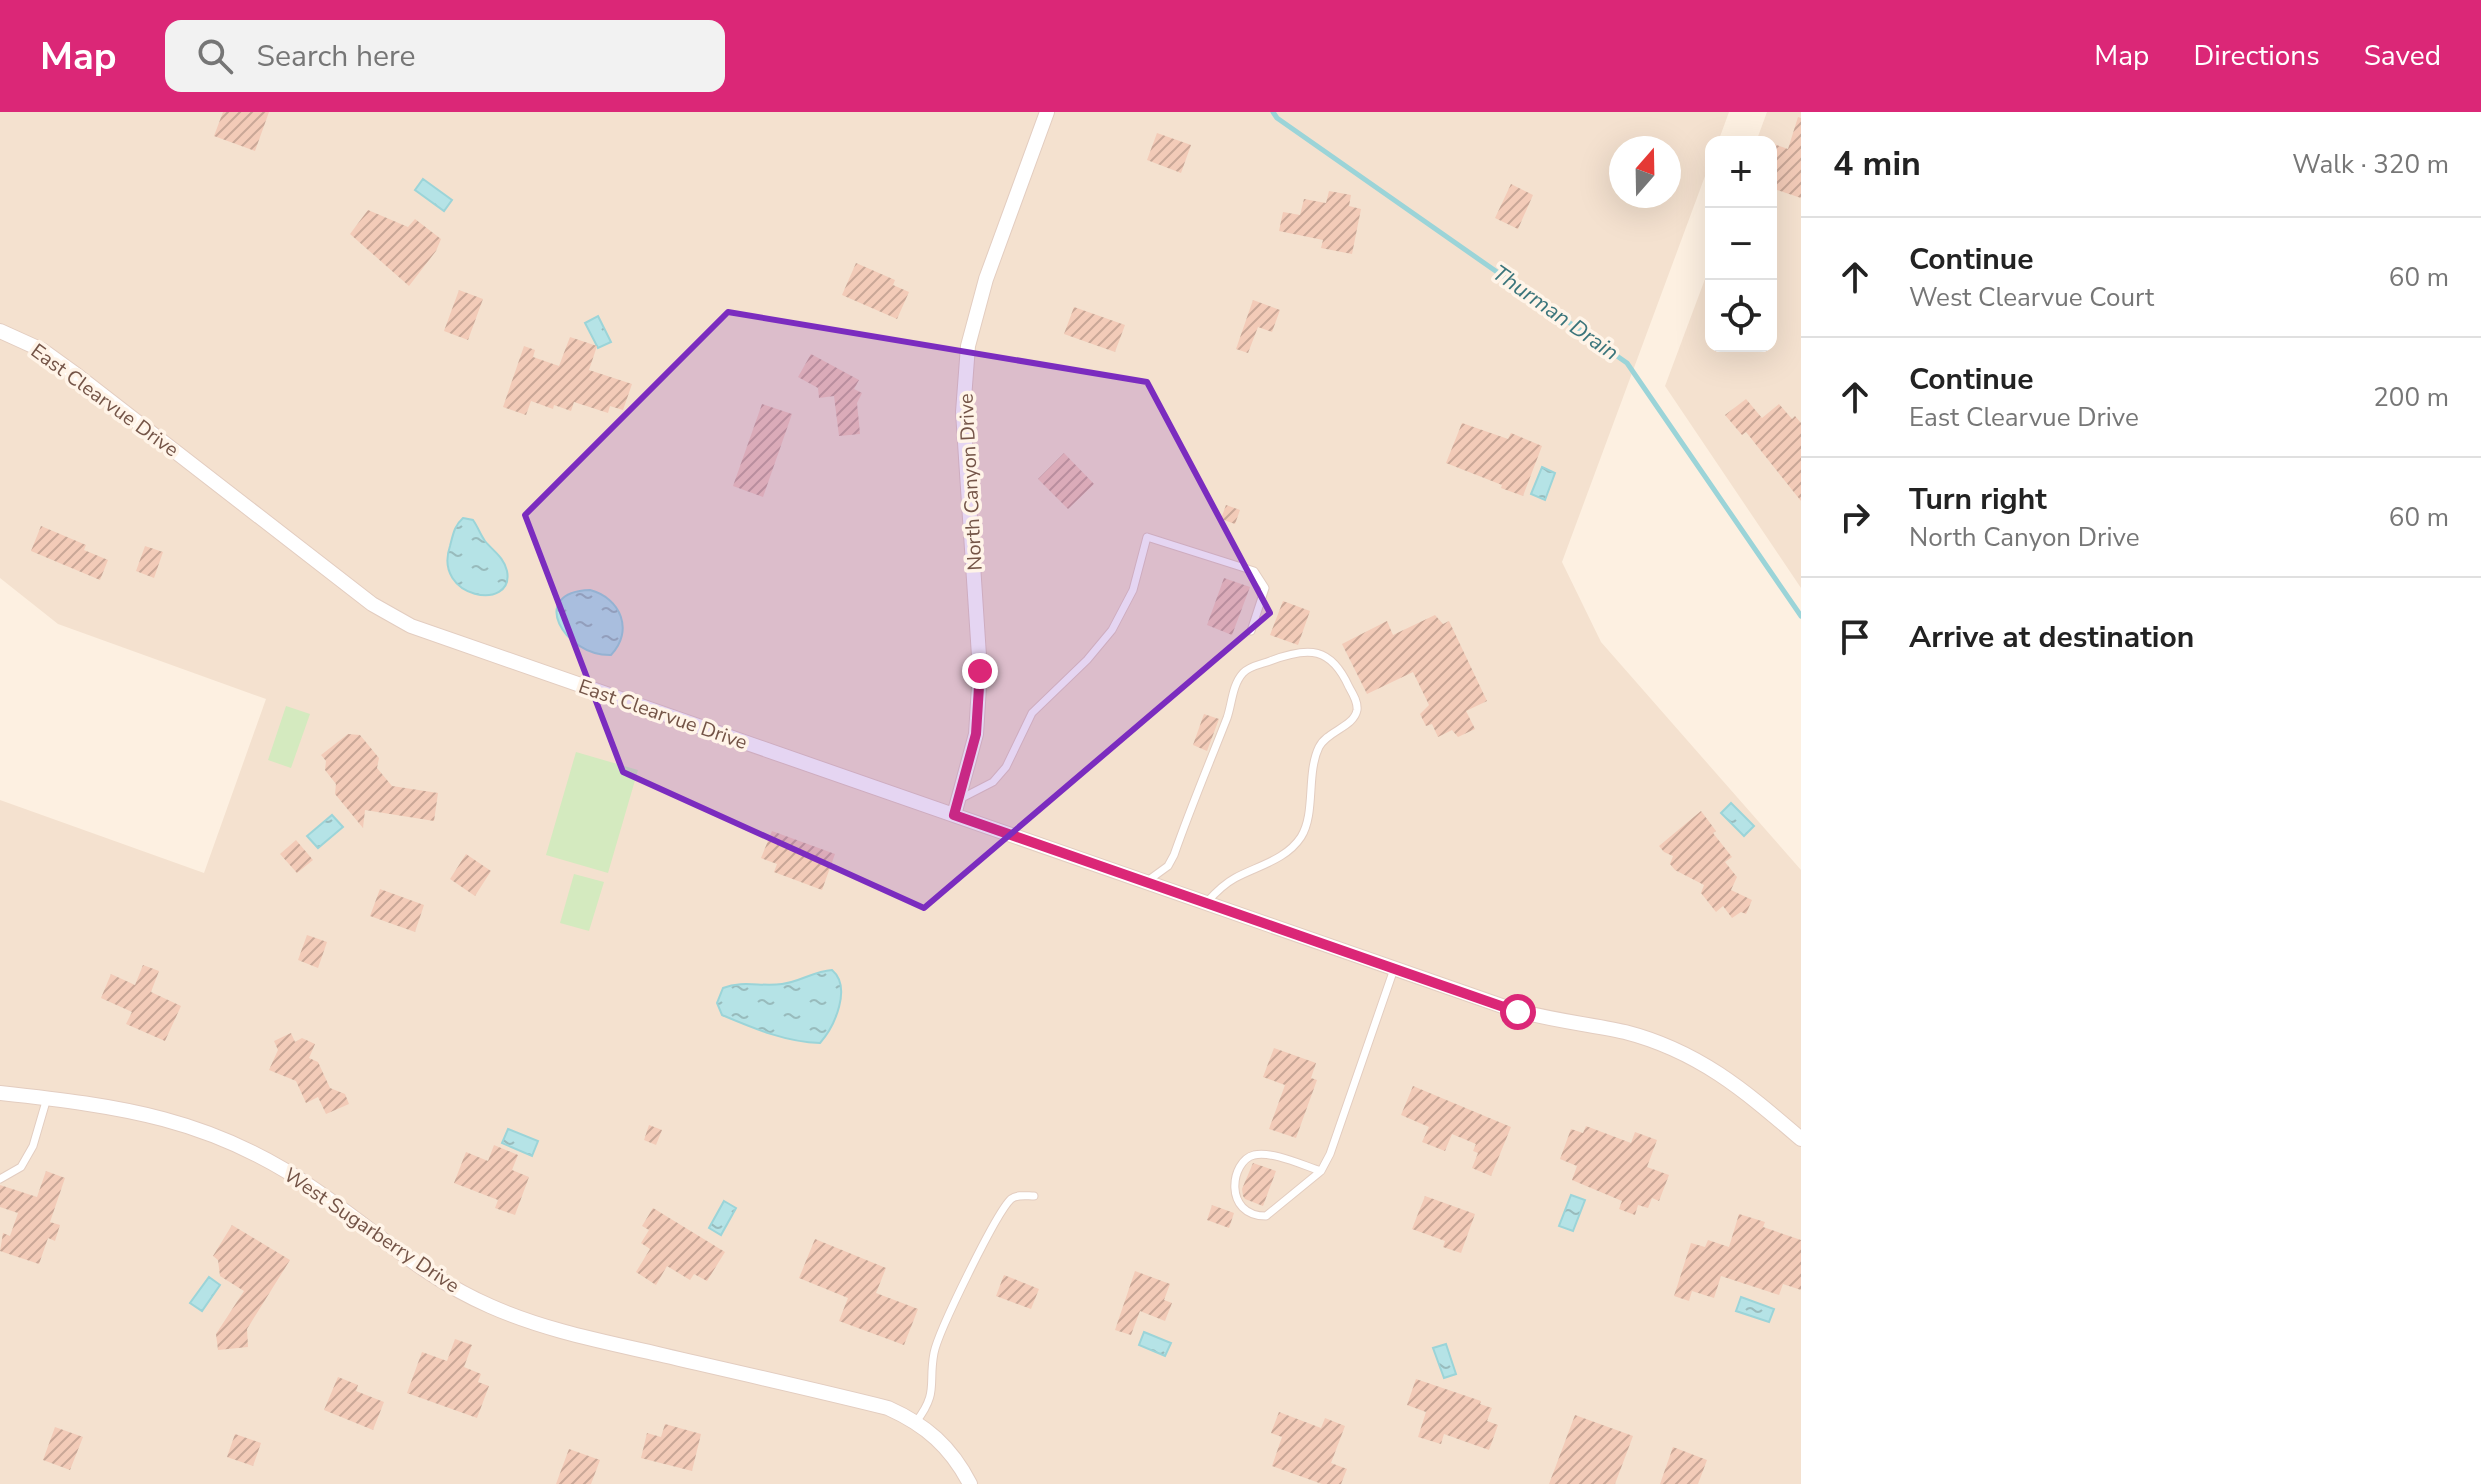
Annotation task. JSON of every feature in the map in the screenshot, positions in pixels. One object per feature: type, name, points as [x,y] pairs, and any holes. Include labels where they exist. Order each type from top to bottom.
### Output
[{"type":"street","name":"North Canyon Drive","points":[[956,808],[976,734],[980,671],[963,412],[968,346],[986,279],[1047,112]]},
{"type":"street","name":"East Clearvue Drive","points":[[0,331],[42,350],[78,376],[392,617],[501,659],[956,808],[1146,882],[1518,1012],[1623,1032],[1681,1051],[1739,1085],[1801,1139]]},
{"type":"street","name":"West Sugarberry Drive","points":[[0,1093],[143,1112],[194,1127],[243,1147],[312,1187],[421,1269],[467,1295],[515,1317],[557,1331],[888,1408],[935,1436],[959,1463],[970,1484]]},
{"type":"lane","points":[[956,808],[993,782],[1006,767],[1032,713],[1087,660],[1112,630],[1133,590],[1147,537],[1254,571],[1265,588],[1251,631]]},
{"type":"lane","points":[[1146,882],[1168,866],[1174,855],[1228,714],[1237,680],[1246,669],[1285,655],[1304,651],[1328,656],[1345,677],[1357,703],[1356,713],[1319,747],[1302,835],[1283,854],[1235,878],[1205,903]]},
{"type":"lane","points":[[1321,1171],[1264,1155],[1252,1155],[1245,1159],[1234,1195],[1238,1204],[1247,1211],[1266,1216],[1321,1171],[1330,1154],[1394,969]]},
{"type":"lane","points":[[0,1179],[21,1167],[33,1146],[47,1098]]},
{"type":"lane","points":[[916,1422],[928,1407],[933,1387],[934,1353],[953,1304],[1009,1201],[1015,1196],[1034,1196]]},
{"type":"highlighted area","points":[[728,312],[1147,382],[1270,613],[924,908],[623,772],[525,515]]},
{"type":"shaded area","points":[[0,112],[1729,112],[1720,136],[1705,136],[1705,176],[1562,562],[1601,642],[1801,870],[1801,1484],[0,1484],[0,800],[204,873],[266,699],[58,624],[0,578]]},
{"type":"shaded area","points":[[1767,112],[1801,112],[1801,588],[1665,386],[1705,279],[1705,352],[1777,352],[1777,136],[1758,136]]},
{"type":"green space","points":[[286,706],[310,714],[291,768],[268,760]]},
{"type":"green space","points":[[576,752],[638,770],[608,873],[546,855]]},
{"type":"green space","points":[[574,874],[604,882],[589,931],[560,923]]},
{"type":"water","points":[[423,179],[452,200],[444,211],[415,190]]},
{"type":"water","points":[[598,316],[611,342],[598,348],[585,323]]},
{"type":"water","points":[[1542,467],[1555,473],[1545,500],[1531,494]]},
{"type":"water","points":[[463,518],[473,520],[485,541],[506,566],[506,584],[499,592],[475,594],[462,588],[452,578],[448,564],[450,546],[456,527]]},
{"type":"water","points":[[590,590],[610,600],[621,616],[622,636],[611,655],[594,653],[579,646],[559,624],[557,612],[560,601],[571,593]]},
{"type":"water","points":[[1731,803],[1754,826],[1744,836],[1721,813]]},
{"type":"water","points":[[332,815],[343,827],[318,848],[307,836]]},
{"type":"water","points":[[832,970],[838,977],[841,996],[836,1017],[820,1043],[782,1037],[745,1025],[722,1015],[717,1003],[723,988],[745,984],[782,984]]},
{"type":"water","points":[[508,1129],[538,1141],[532,1156],[502,1143]]},
{"type":"water","points":[[1571,1195],[1585,1200],[1573,1231],[1559,1226]]},
{"type":"water","points":[[724,1201],[736,1208],[721,1235],[709,1228]]},
{"type":"water","points":[[209,1277],[220,1285],[202,1311],[190,1303]]},
{"type":"water","points":[[1741,1297],[1774,1309],[1769,1322],[1736,1311]]},
{"type":"water","points":[[1144,1332],[1171,1343],[1165,1356],[1139,1345]]},
{"type":"water","points":[[1446,1344],[1456,1374],[1444,1378],[1433,1348]]},
{"type":"building","points":[[223,112],[269,112],[255,151],[214,136]]},
{"type":"building","points":[[1798,117],[1801,118],[1801,198],[1777,190],[1777,145],[1788,149]]},
{"type":"building","points":[[1157,133],[1191,145],[1181,173],[1147,160]]},
{"type":"building","points":[[1511,184],[1533,195],[1518,229],[1495,218]]},
{"type":"building","points":[[1329,191],[1351,195],[1349,206],[1361,209],[1352,254],[1321,248],[1323,240],[1279,231],[1283,212],[1300,215],[1304,199],[1326,203]]},
{"type":"building","points":[[368,210],[408,227],[415,219],[441,239],[436,251],[409,286],[350,234]]},
{"type":"building","points":[[856,263],[895,280],[893,285],[909,292],[897,319],[842,295]]},
{"type":"building","points":[[459,290],[483,299],[468,340],[444,331]]},
{"type":"building","points":[[1253,300],[1280,310],[1272,332],[1258,327],[1248,353],[1236,349]]},
{"type":"building","points":[[1074,307],[1125,325],[1115,352],[1064,334]]},
{"type":"building","points":[[570,337],[597,346],[589,370],[632,384],[623,410],[610,406],[608,413],[574,402],[571,411],[554,405],[553,409],[531,401],[526,415],[503,407],[524,346],[535,350],[533,357],[559,366]]},
{"type":"building","points":[[811,354],[859,380],[854,389],[862,393],[857,403],[860,434],[839,436],[834,396],[819,398],[818,388],[798,377]]},
{"type":"building","points":[[1746,399],[1762,418],[1779,404],[1792,419],[1795,416],[1801,423],[1801,501],[1746,432],[1742,435],[1725,415]]},
{"type":"building","points":[[762,404],[792,414],[763,497],[733,486]]},
{"type":"building","points":[[1462,423],[1508,439],[1511,433],[1542,446],[1523,496],[1446,463]]},
{"type":"building","points":[[1064,453],[1094,484],[1068,509],[1038,479]]},
{"type":"building","points":[[1226,505],[1240,510],[1235,524],[1221,519]]},
{"type":"building","points":[[41,526],[86,545],[84,550],[108,560],[100,580],[31,551]]},
{"type":"building","points":[[145,546],[163,552],[154,578],[136,571]]},
{"type":"building","points":[[1224,578],[1250,587],[1232,635],[1207,625]]},
{"type":"building","points":[[1283,601],[1310,611],[1298,645],[1270,635]]},
{"type":"building","points":[[1435,615],[1443,624],[1449,621],[1487,701],[1466,711],[1475,729],[1458,737],[1452,730],[1438,737],[1432,724],[1426,726],[1420,714],[1429,705],[1413,672],[1367,694],[1342,644],[1387,621],[1393,635]]},
{"type":"building","points":[[1204,714],[1219,719],[1207,751],[1193,745]]},
{"type":"building","points":[[348,734],[360,735],[379,758],[377,768],[392,786],[438,793],[434,821],[365,810],[363,828],[335,794],[336,784],[325,770],[326,761],[321,755]]},
{"type":"building","points":[[1701,811],[1732,857],[1725,862],[1737,877],[1731,890],[1752,900],[1746,914],[1741,912],[1732,918],[1723,906],[1716,912],[1701,893],[1704,885],[1675,870],[1670,864],[1673,856],[1659,846]]},
{"type":"building","points":[[772,831],[835,854],[822,890],[774,872],[777,864],[761,858]]},
{"type":"building","points":[[296,840],[313,860],[297,873],[280,854]]},
{"type":"building","points":[[466,854],[491,871],[475,896],[450,879]]},
{"type":"building","points":[[380,889],[424,905],[415,932],[370,916]]},
{"type":"building","points":[[307,935],[327,942],[318,968],[298,960]]},
{"type":"building","points":[[143,965],[159,971],[151,992],[181,1006],[165,1041],[126,1024],[132,1012],[101,998],[111,974],[135,985]]},
{"type":"building","points":[[291,1033],[295,1042],[302,1038],[315,1044],[309,1058],[318,1062],[330,1088],[345,1094],[349,1104],[326,1114],[318,1097],[306,1103],[296,1081],[269,1070],[278,1050],[274,1041]]},
{"type":"building","points":[[1274,1048],[1316,1063],[1311,1078],[1317,1080],[1296,1138],[1269,1129],[1285,1085],[1263,1077]]},
{"type":"building","points":[[1413,1086],[1511,1127],[1491,1176],[1472,1168],[1478,1153],[1473,1151],[1476,1144],[1452,1134],[1445,1151],[1422,1142],[1429,1127],[1401,1115]]},
{"type":"building","points":[[649,1125],[662,1130],[656,1145],[644,1140]]},
{"type":"building","points":[[1586,1126],[1631,1143],[1635,1132],[1657,1140],[1647,1167],[1669,1175],[1659,1201],[1652,1198],[1648,1208],[1638,1205],[1635,1215],[1619,1209],[1622,1201],[1572,1180],[1577,1166],[1560,1159],[1571,1129],[1583,1133]]},
{"type":"building","points":[[494,1145],[518,1155],[512,1170],[529,1177],[515,1215],[495,1208],[498,1200],[454,1183],[466,1152],[488,1161]]},
{"type":"building","points":[[1253,1163],[1276,1171],[1263,1206],[1243,1196],[1242,1189]]},
{"type":"building","points":[[46,1171],[65,1178],[50,1222],[60,1225],[55,1241],[48,1238],[39,1264],[0,1251],[3,1233],[10,1236],[18,1213],[0,1207],[0,1185],[37,1197]]},
{"type":"building","points":[[1425,1196],[1475,1214],[1461,1253],[1443,1247],[1445,1241],[1412,1229]]},
{"type":"building","points":[[1212,1205],[1234,1213],[1229,1228],[1207,1220]]},
{"type":"building","points":[[653,1208],[725,1252],[707,1281],[694,1274],[690,1280],[667,1266],[656,1285],[636,1272],[650,1249],[641,1243],[649,1230],[642,1226]]},
{"type":"building","points":[[1739,1214],[1765,1222],[1763,1227],[1801,1240],[1801,1290],[1783,1284],[1779,1295],[1721,1276],[1714,1298],[1692,1291],[1689,1301],[1674,1296],[1691,1243],[1705,1247],[1708,1240],[1729,1247]]},
{"type":"building","points":[[232,1225],[290,1260],[247,1329],[248,1347],[218,1350],[216,1334],[244,1291],[220,1276],[218,1260],[213,1256]]},
{"type":"building","points":[[815,1239],[886,1268],[876,1293],[918,1309],[904,1345],[839,1321],[848,1298],[799,1278]]},
{"type":"building","points":[[1135,1271],[1170,1284],[1164,1300],[1172,1303],[1165,1321],[1140,1311],[1131,1335],[1115,1330]]},
{"type":"building","points":[[1004,1275],[1039,1289],[1031,1309],[996,1296]]},
{"type":"building","points":[[455,1339],[472,1345],[464,1367],[481,1374],[478,1382],[489,1386],[477,1418],[407,1393],[422,1352],[447,1361]]},
{"type":"building","points":[[338,1377],[358,1385],[356,1391],[384,1402],[373,1430],[324,1410]]},
{"type":"building","points":[[1416,1379],[1481,1401],[1480,1404],[1492,1408],[1487,1421],[1498,1425],[1489,1450],[1444,1434],[1441,1444],[1418,1437],[1426,1412],[1407,1405]]},
{"type":"building","points":[[1279,1412],[1321,1428],[1325,1418],[1345,1426],[1331,1463],[1347,1469],[1341,1484],[1322,1484],[1272,1466],[1282,1437],[1271,1433]]},
{"type":"building","points":[[1575,1415],[1633,1436],[1615,1484],[1549,1484]]},
{"type":"building","points":[[665,1424],[701,1434],[692,1471],[641,1458],[647,1433],[661,1437]]},
{"type":"building","points":[[55,1427],[83,1437],[70,1470],[43,1460]]},
{"type":"building","points":[[235,1434],[261,1443],[253,1466],[227,1457]]},
{"type":"building","points":[[1673,1447],[1707,1460],[1698,1484],[1660,1484]]},
{"type":"building","points":[[569,1449],[600,1460],[591,1484],[556,1484]]},
{"type":"waterway","name":"Thurman Drain","points":[[1273,112],[1277,118],[1627,363],[1801,616]]},
{"type":"route","points":[[980,671],[976,734],[954,815],[1518,1012]]}]
